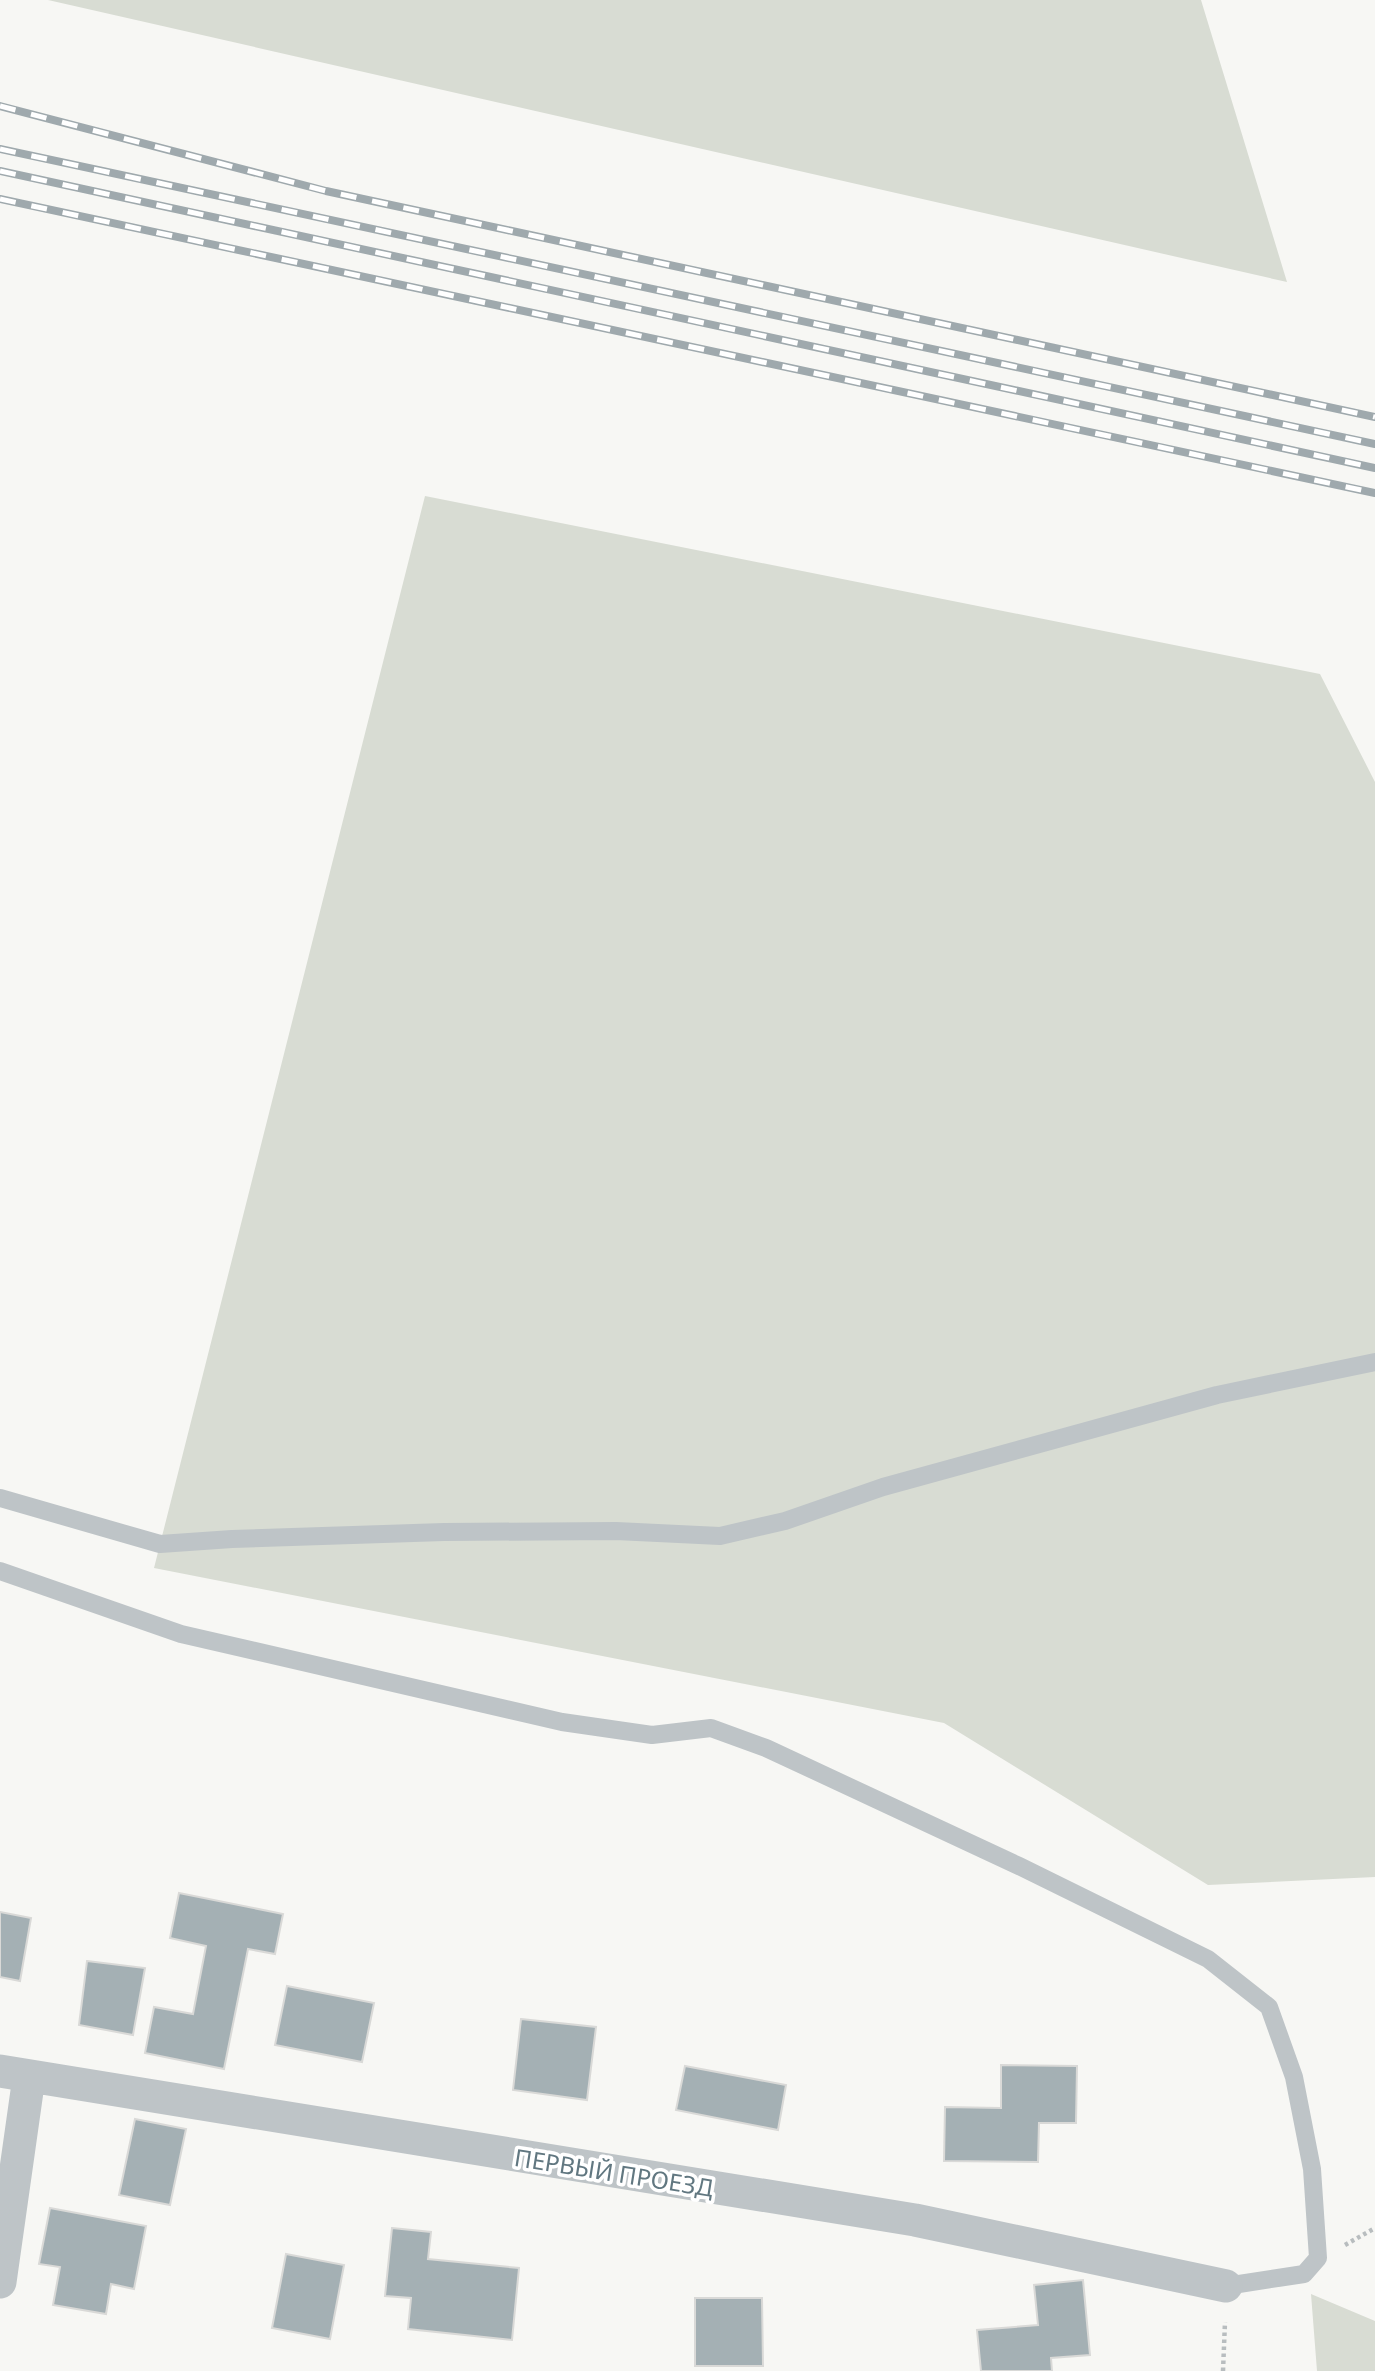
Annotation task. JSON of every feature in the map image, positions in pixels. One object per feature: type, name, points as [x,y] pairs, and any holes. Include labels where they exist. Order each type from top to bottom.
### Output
[{"type":"street","name":"ПЕРВЫЙ ПРОЕЗД","points":[[15,2074],[915,2220],[1226,2286]]},
{"type":"street","points":[[0,2282],[15,2074]]},
{"type":"lane","points":[[0,1498],[160,1544],[444,1532],[616,1531],[720,1536],[785,1521],[883,1488],[1217,1395],[1375,1362]]},
{"type":"lane","points":[[0,1571],[181,1634],[562,1722],[652,1735],[711,1728],[766,1748],[1019,1866],[1208,1959],[1269,2007],[1294,2077],[1312,2169],[1318,2258],[1304,2274],[1226,2286]]},
{"type":"path","points":[[1223,2371],[1226,2286]]},
{"type":"shaded area","points":[[48,0],[1201,0],[1287,282]]},
{"type":"shaded area","points":[[425,496],[1320,674],[1375,782],[1375,1877],[1208,1885],[944,1723],[154,1568]]},
{"type":"shaded area","points":[[1311,2294],[1375,2321],[1375,2371],[1317,2371]]},
{"type":"building","points":[[179,1893],[283,1914],[275,1954],[248,1949],[224,2069],[145,2053],[154,2007],[193,2014],[206,1946],[170,1938]]},
{"type":"building","points":[[0,1912],[31,1918],[20,1981],[0,1977]]},
{"type":"building","points":[[87,1961],[145,1968],[133,2035],[79,2025]]},
{"type":"building","points":[[287,1986],[374,2003],[362,2062],[275,2045]]},
{"type":"building","points":[[521,2019],[596,2027],[587,2100],[513,2090]]},
{"type":"building","points":[[1001,2065],[1077,2066],[1076,2123],[1039,2123],[1038,2162],[944,2161],[945,2107],[1001,2108]]},
{"type":"building","points":[[685,2066],[786,2085],[778,2130],[676,2110]]},
{"type":"building","points":[[135,2119],[186,2129],[170,2205],[119,2195]]},
{"type":"building","points":[[50,2208],[146,2226],[134,2289],[111,2284],[106,2314],[53,2305],[60,2267],[39,2264]]},
{"type":"building","points":[[392,2228],[431,2232],[428,2259],[519,2268],[512,2340],[408,2329],[411,2298],[385,2296]]},
{"type":"building","points":[[286,2254],[344,2265],[330,2339],[272,2328]]},
{"type":"building","points":[[1083,2280],[1090,2355],[1051,2358],[1052,2371],[981,2371],[977,2330],[1038,2325],[1034,2285]]},
{"type":"building","points":[[695,2298],[762,2298],[763,2366],[695,2366]]},
{"type":"railway","points":[[0,106],[326,191],[1375,417]]},
{"type":"railway","points":[[0,149],[1375,444]]},
{"type":"railway","points":[[0,171],[1375,468]]},
{"type":"railway","points":[[0,199],[1375,493]]}]
